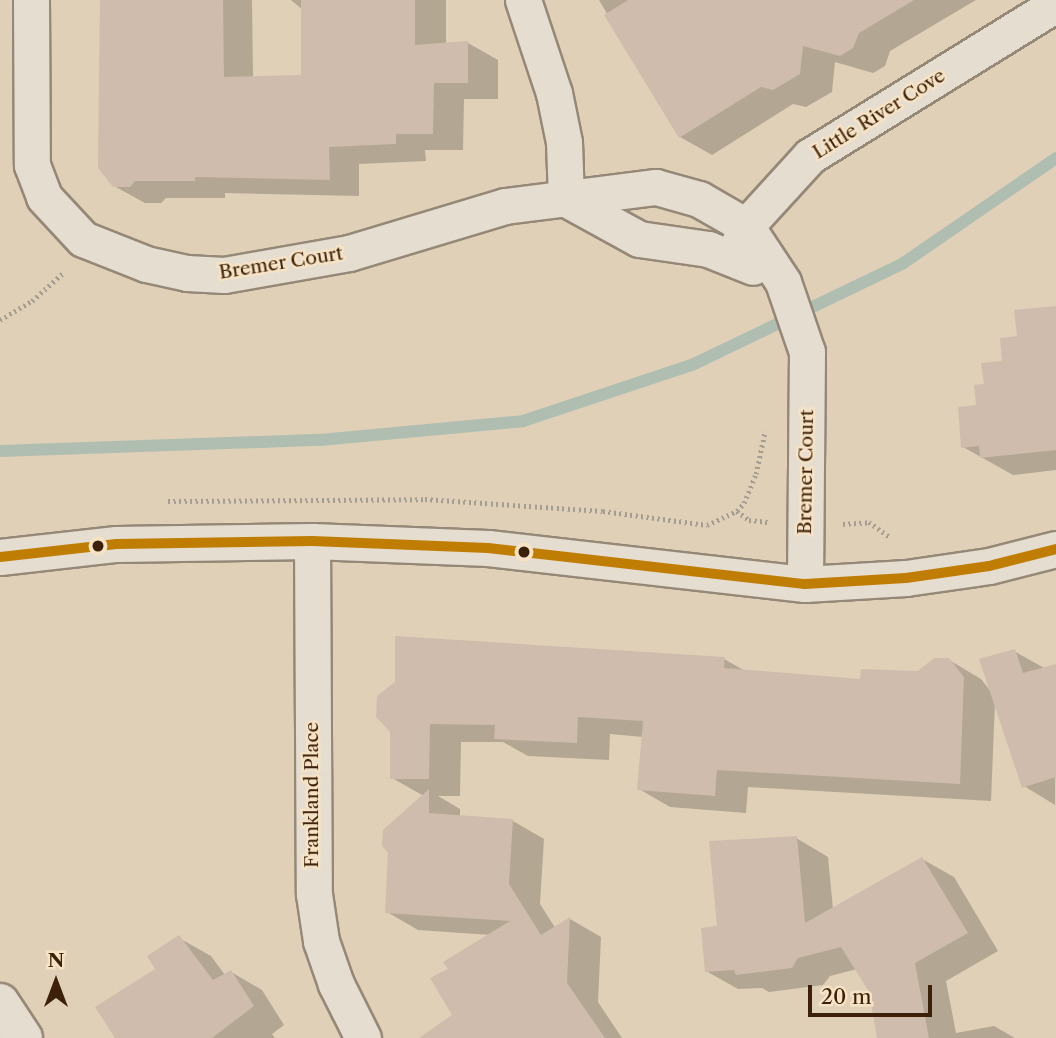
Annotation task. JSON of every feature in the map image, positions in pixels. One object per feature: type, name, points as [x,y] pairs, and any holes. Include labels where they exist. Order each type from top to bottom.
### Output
[{"type":"main road","points":[[0,1003],[23,1038]]},
{"type":"street","name":"Bremer Court","points":[[30,0],[32,165],[44,197],[83,239],[146,264],[187,273],[224,275],[349,253],[505,206],[656,187],[699,199],[783,282],[800,322],[807,352],[804,584]]},
{"type":"street","points":[[523,0],[554,93],[564,142],[566,199]]},
{"type":"street","name":"Little River Cove","points":[[740,241],[810,156],[1056,4]]},
{"type":"street","name":"Bremer Court","points":[[566,199],[639,239],[740,241]]},
{"type":"street","points":[[0,557],[116,544],[312,541],[488,548],[804,584],[906,578],[1056,549]]},
{"type":"street","name":"Frankland Place","points":[[312,541],[314,894],[321,941],[335,984],[363,1038]]},
{"type":"path","points":[[0,320],[60,278],[83,239]]},
{"type":"path","points":[[767,418],[756,474],[737,511],[749,520],[805,526],[869,522],[876,531],[905,541]]},
{"type":"building","points":[[100,0],[223,0],[224,77],[301,75],[301,0],[415,0],[415,45],[468,41],[468,83],[434,83],[433,134],[396,134],[396,144],[329,147],[330,180],[195,177],[195,181],[135,181],[130,187],[113,187],[98,168]]},
{"type":"building","points":[[628,0],[914,0],[859,33],[853,48],[840,56],[803,46],[800,74],[773,90],[761,87],[679,138],[604,15]]},
{"type":"building","points":[[1056,306],[1056,450],[980,458],[979,446],[961,448],[958,407],[976,405],[974,385],[984,384],[981,363],[1002,361],[1000,338],[1017,336],[1014,310]]},
{"type":"building","points":[[395,636],[725,657],[724,668],[860,679],[861,669],[918,671],[934,658],[949,658],[964,677],[960,784],[717,770],[715,796],[637,790],[643,721],[578,717],[577,743],[494,739],[495,725],[430,724],[429,779],[390,779],[390,732],[376,717],[377,696],[395,682]]},
{"type":"building","points":[[1015,649],[1023,673],[1056,664],[1056,777],[1022,788],[979,659]]},
{"type":"building","points":[[429,789],[429,813],[513,819],[509,884],[541,935],[570,917],[567,983],[605,1038],[419,1038],[452,1015],[430,978],[448,969],[443,962],[510,921],[385,913],[388,852],[382,846],[383,830]]},
{"type":"building","points":[[797,836],[805,923],[922,857],[968,933],[915,963],[929,1038],[877,1038],[869,992],[841,947],[798,958],[792,968],[736,975],[734,970],[705,972],[701,928],[717,926],[709,841]]},
{"type":"building","points":[[179,935],[213,980],[231,970],[254,1006],[212,1038],[115,1038],[95,1007],[155,969],[147,956]]},
{"type":"waterway","points":[[0,451],[320,440],[523,421],[694,364],[902,264],[1056,158]]},
{"type":"transit line","points":[[0,557],[116,544],[312,541],[488,548],[805,584],[906,578],[989,566],[1056,549]]}]
